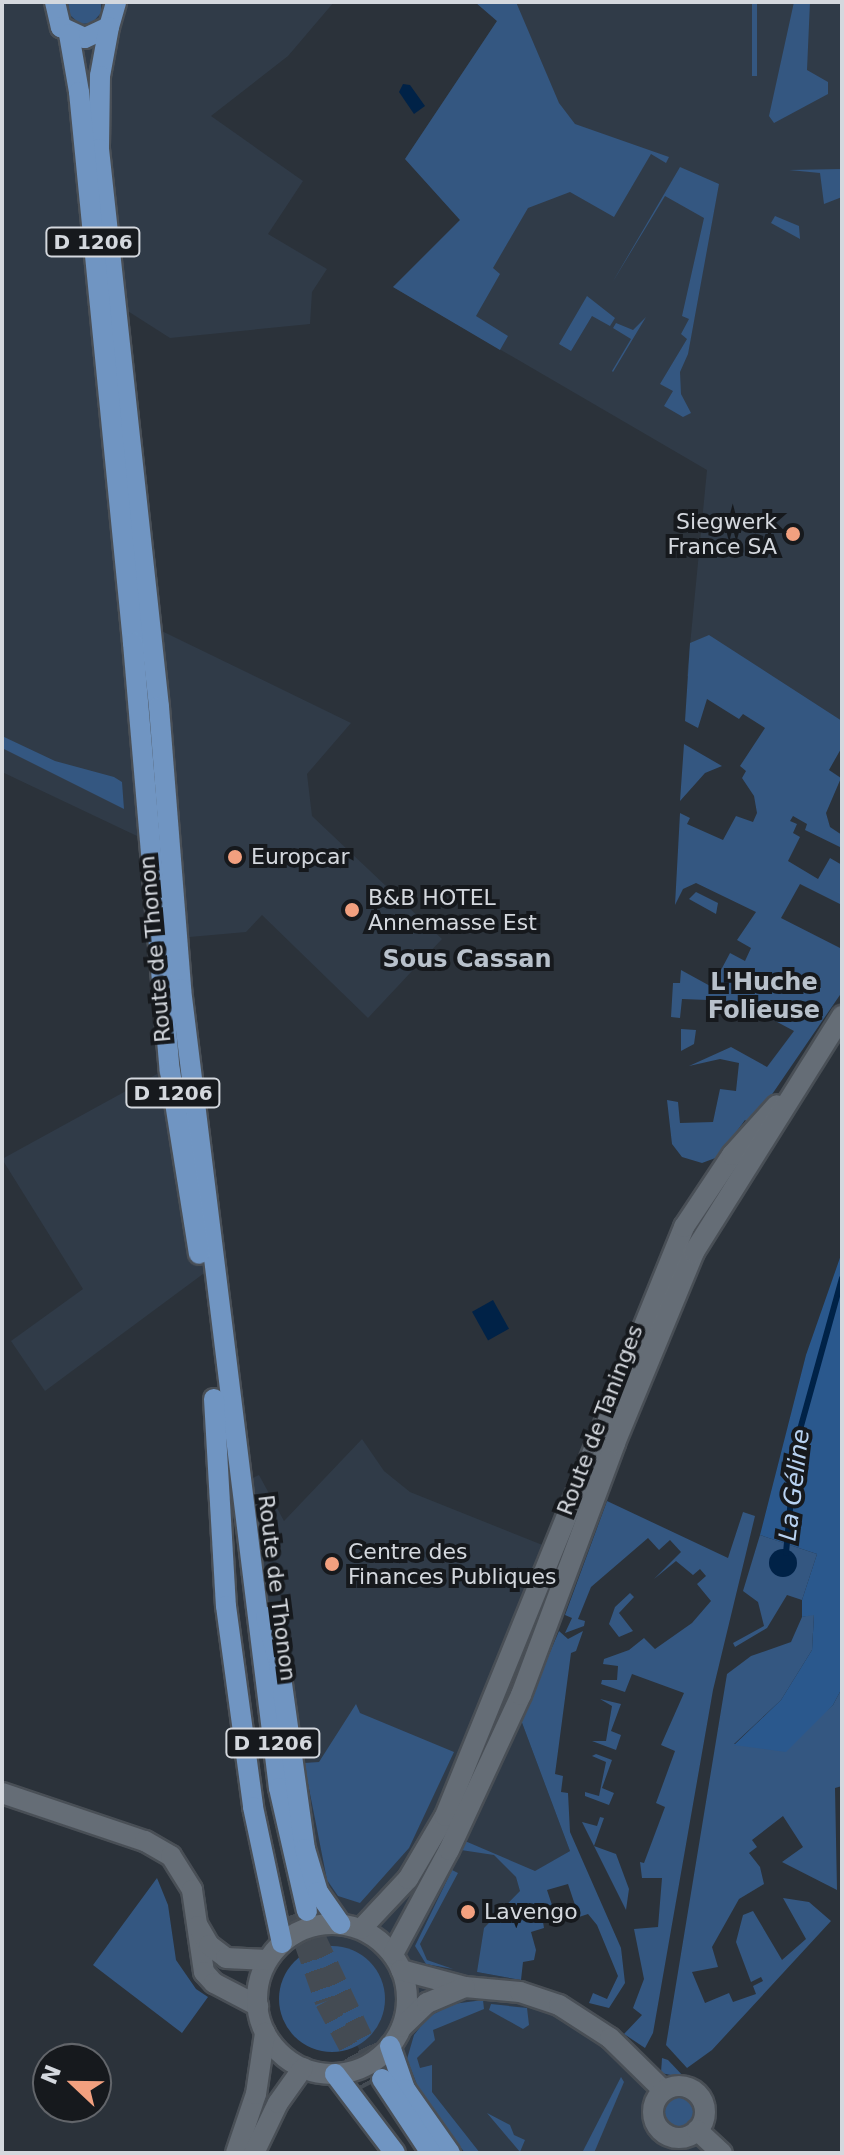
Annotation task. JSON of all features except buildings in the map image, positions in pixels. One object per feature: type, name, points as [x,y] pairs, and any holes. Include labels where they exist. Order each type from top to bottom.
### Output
[{"type":"main road","name":"Route de Thonon","points":[[55,2],[56,19],[69,34],[79,92],[170,1071],[197,1234],[214,1399],[269,1802],[301,1913],[279,1788],[251,1573],[186,1029],[168,799],[99,149],[100,76],[116,2]]},
{"type":"main road","points":[[69,34],[88,38],[109,27]]},
{"type":"main road","points":[[144,785],[168,799]]},
{"type":"main road","name":"Route de Taninges","points":[[397,1962],[549,1625],[615,1443],[688,1265],[793,1088],[842,1016]]},
{"type":"main road","name":"Route de Taninges","points":[[361,1929],[408,1879],[433,1840],[695,1205],[793,1088]]},
{"type":"main road","points":[[214,1399],[226,1606],[253,1807],[282,1943]]},
{"type":"main road","points":[[549,1625],[546,1613],[559,1579],[554,1550]]},
{"type":"main road","points":[[251,1573],[279,1662],[310,1871],[340,1924]]},
{"type":"main road","points":[[2,1793],[165,1852],[188,1878],[198,1926],[198,1958],[207,1976],[258,2006]]},
{"type":"main road","points":[[465,1987],[427,2003],[396,2037],[360,2068],[335,2074],[303,2068],[281,2054],[265,2033],[258,2006],[267,1960],[282,1943],[315,1926],[340,1924],[361,1929],[397,1962],[465,1987],[520,1992],[570,2010],[610,2038],[663,2090]]},
{"type":"main road","points":[[198,1926],[209,1945],[226,1958],[244,1963],[267,1960]]},
{"type":"main road","points":[[397,1962],[407,2005],[396,2037],[405,2089],[450,2153]]},
{"type":"main road","points":[[236,2153],[256,2094],[265,2033]]},
{"type":"main road","points":[[254,2153],[278,2103],[303,2068]]},
{"type":"main road","points":[[335,2074],[395,2153]]},
{"type":"main road","points":[[415,2153],[375,2082],[431,2153]]},
{"type":"main road","points":[[682,2085],[698,2094],[705,2111],[697,2130],[678,2138],[657,2127],[652,2109],[663,2090],[682,2085]]},
{"type":"main road","points":[[697,2130],[722,2153]]},
{"type":"shaded area","points":[[2,2],[334,2],[288,56],[211,116],[303,181],[268,234],[327,269],[312,292],[310,324],[170,338],[123,308],[137,619],[351,723],[307,774],[312,816],[442,939],[368,1018],[262,915],[246,932],[167,939],[156,845],[2,772]]},
{"type":"shaded area","points":[[68,2],[101,2],[101,13],[92,23],[80,24],[70,15]]},
{"type":"shaded area","points":[[475,2],[842,2],[842,747],[828,770],[687,676],[707,470],[393,287],[460,220],[405,159],[497,21]]},
{"type":"shaded area","points":[[475,2],[516,2],[559,103],[575,124],[669,157],[666,163],[651,154],[614,217],[570,192],[528,208],[493,268],[500,274],[476,316],[508,336],[500,350],[393,287],[460,220],[405,159],[497,21]]},
{"type":"shaded area","points":[[752,2],[757,2],[757,76],[752,76]]},
{"type":"shaded area","points":[[794,2],[810,2],[807,70],[828,82],[828,94],[774,123],[769,116]]},
{"type":"shaded area","points":[[403,84],[410,85],[425,106],[414,114],[399,92]]},
{"type":"shaded area","points":[[680,167],[719,184],[688,354],[680,372],[681,394],[691,413],[683,417],[664,406],[673,391],[660,384],[687,339],[681,334],[689,319],[682,316],[704,218],[665,196],[612,283]]},
{"type":"shaded area","points":[[842,169],[842,197],[824,204],[820,173],[789,170]]},
{"type":"shaded area","points":[[775,216],[799,226],[800,239],[771,223]]},
{"type":"shaded area","points":[[587,296],[615,318],[610,326],[592,316],[571,351],[559,344]]},
{"type":"shaded area","points":[[646,317],[613,372],[631,339],[613,328],[616,323],[633,330]]},
{"type":"shaded area","points":[[709,635],[842,721],[842,747],[829,770],[841,778],[826,813],[830,827],[842,835],[842,848],[805,830],[807,824],[793,816],[790,821],[797,824],[793,833],[800,837],[788,861],[818,879],[830,858],[842,865],[842,905],[800,884],[781,918],[842,949],[842,992],[751,1125],[745,1120],[718,1157],[702,1163],[682,1157],[672,1144],[667,1100],[678,1102],[680,1123],[713,1122],[720,1089],[736,1091],[739,1063],[720,1059],[689,1066],[731,1047],[767,1067],[794,1031],[751,1008],[708,1006],[708,1000],[682,999],[680,1018],[671,1017],[673,983],[680,983],[681,970],[712,987],[730,953],[745,961],[751,948],[737,940],[756,912],[696,883],[683,889],[675,905],[680,813],[690,818],[687,824],[723,840],[736,816],[753,822],[757,813],[754,796],[742,778],[746,771],[740,766],[765,728],[743,714],[739,719],[707,699],[698,728],[685,721],[690,643]]},
{"type":"shaded area","points":[[2,736],[55,761],[114,777],[122,782],[124,809],[2,748]]},
{"type":"shaded area","points":[[684,744],[722,766],[705,773],[680,801]]},
{"type":"shaded area","points":[[696,892],[718,903],[716,914],[689,899]]},
{"type":"shaded area","points":[[681,1029],[696,1030],[694,1044],[681,1051]]},
{"type":"shaded area","points":[[177,1063],[207,1271],[45,1391],[11,1341],[83,1289],[2,1159]]},
{"type":"shaded area","points":[[842,1252],[842,1688],[833,1705],[786,1752],[734,1745],[781,1700],[812,1650],[814,1615],[802,1617],[802,1600],[817,1554],[760,1535],[806,1355]]},
{"type":"shaded area","points":[[493,1300],[509,1329],[488,1340],[472,1312]]},
{"type":"shaded area","points":[[362,1439],[384,1471],[410,1492],[545,1546],[480,1710],[521,1720],[570,1851],[536,1871],[477,1972],[521,1980],[521,1992],[610,2038],[697,2130],[703,2153],[422,2153],[389,2107],[334,2001],[282,1851],[233,1487],[259,1475],[284,1521]]},
{"type":"shaded area","points":[[607,1501],[728,1558],[743,1512],[755,1516],[713,1690],[653,2033],[645,2048],[624,2034],[642,2015],[633,2008],[644,1979],[634,1929],[658,1927],[662,1878],[642,1878],[640,1862],[644,1863],[665,1807],[656,1803],[675,1751],[661,1745],[684,1693],[632,1674],[625,1692],[601,1684],[602,1680],[617,1680],[618,1666],[603,1664],[604,1659],[629,1650],[644,1638],[655,1649],[692,1623],[711,1601],[697,1584],[706,1576],[700,1569],[693,1575],[676,1561],[654,1579],[681,1552],[670,1540],[659,1550],[648,1538],[591,1587],[578,1619],[585,1621],[584,1626],[565,1633],[572,1618],[565,1615]]},
{"type":"shaded area","points":[[760,1535],[817,1554],[802,1600],[787,1595],[767,1628],[735,1647],[733,1643],[764,1626],[758,1602],[743,1591]]},
{"type":"shaded area","points":[[783,1549],[793,1553],[797,1563],[793,1573],[783,1577],[773,1573],[769,1563],[773,1553]]},
{"type":"shaded area","points":[[630,1593],[634,1597],[619,1613],[633,1631],[619,1637],[609,1624],[615,1607]]},
{"type":"shaded area","points":[[814,1614],[812,1650],[781,1700],[734,1744],[790,1743],[833,1705],[842,1688],[842,1786],[835,1788],[837,1890],[782,1862],[803,1847],[783,1816],[752,1840],[757,1847],[749,1853],[760,1867],[764,1884],[739,1899],[712,1947],[718,1967],[692,1972],[705,2003],[729,1993],[733,2002],[756,1994],[753,1986],[763,1981],[761,1977],[751,1982],[736,1942],[743,1915],[753,1911],[782,1960],[806,1939],[783,1898],[809,1902],[831,1921],[712,2050],[687,2068],[666,2045],[727,1674],[751,1656],[791,1642],[802,1617]]},
{"type":"shaded area","points":[[559,1631],[568,1639],[583,1631],[576,1651],[571,1653],[555,1774],[563,1776],[561,1792],[568,1793],[570,1832],[621,1948],[625,1983],[609,2008],[589,2003],[593,1993],[607,1999],[618,1976],[597,1925],[588,1914],[579,1917],[568,1884],[547,1890],[553,1908],[542,1916],[544,1928],[531,1932],[536,1950],[534,1960],[523,1962],[521,1980],[477,1972],[484,1928],[520,1891],[516,1877],[494,1855],[461,1850],[465,1841],[535,1871],[570,1851],[521,1720]]},
{"type":"shaded area","points":[[600,1699],[621,1704],[611,1731],[621,1735],[616,1750],[592,1741],[606,1741],[612,1706]]},
{"type":"shaded area","points":[[356,1704],[360,1713],[454,1752],[409,1848],[360,1903],[338,1896],[327,1880],[304,1763],[319,1762]]},
{"type":"shaded area","points":[[596,1754],[612,1760],[602,1788],[614,1793],[609,1805],[585,1796],[585,1792],[599,1796],[606,1762],[592,1756]]},
{"type":"shaded area","points":[[600,1817],[604,1818],[594,1846],[582,1822],[597,1826]]},
{"type":"shaded area","points":[[594,1846],[616,1854],[629,1889],[626,1910]]},
{"type":"shaded area","points":[[452,1870],[458,1873],[420,1944],[427,1960],[453,1969],[426,1964],[415,1946]]},
{"type":"shaded area","points":[[157,1878],[168,1905],[176,1960],[196,1989],[208,1997],[182,2033],[93,1965]]},
{"type":"shaded area","points":[[332,1946],[352,1950],[370,1961],[381,1979],[385,1999],[381,2019],[370,2037],[352,2048],[332,2052],[312,2048],[294,2037],[283,2019],[279,1999],[283,1979],[294,1961],[312,1950]]},
{"type":"shaded area","points":[[483,2000],[484,2009],[433,2030],[435,2040],[417,2058],[420,2068],[432,2065],[432,2092],[480,2153],[465,2153],[421,2095],[407,2059],[414,2035],[428,2017],[453,2004]]},
{"type":"shaded area","points":[[491,2004],[527,2008],[529,2025],[523,2029],[489,2010]]},
{"type":"shaded area","points":[[662,2058],[668,2060],[685,2078],[661,2073]]},
{"type":"shaded area","points":[[621,2077],[624,2082],[594,2153],[582,2153]]},
{"type":"shaded area","points":[[679,2095],[691,2100],[696,2112],[691,2124],[679,2129],[667,2124],[662,2112],[667,2100]]},
{"type":"shaded area","points":[[487,2113],[510,2125],[514,2135],[525,2140],[520,2152]]},
{"type":"waterway","name":"La Géline","points":[[786,1553],[796,1444],[842,1278]]},
{"type":"tunnel","points":[[294,1914],[325,2002],[369,2085]]},
{"type":"tunnel","points":[[316,1938],[382,2079]]},
{"type":"place","name":"Siegwerk France SA","points":[[793,534]]},
{"type":"place","name":"Europcar","points":[[235,857]]},
{"type":"place","name":"B&B HOTEL Annemasse Est","points":[[352,910]]},
{"type":"place","name":"Centre des Finances Publiques","points":[[332,1564]]},
{"type":"place","name":"Lavengo","points":[[468,1912]]},
{"type":"district","name":"Sous Cassan","points":[[467,960]]},
{"type":"district","name":"L'Huche Folieuse","points":[[764,997]]}]
